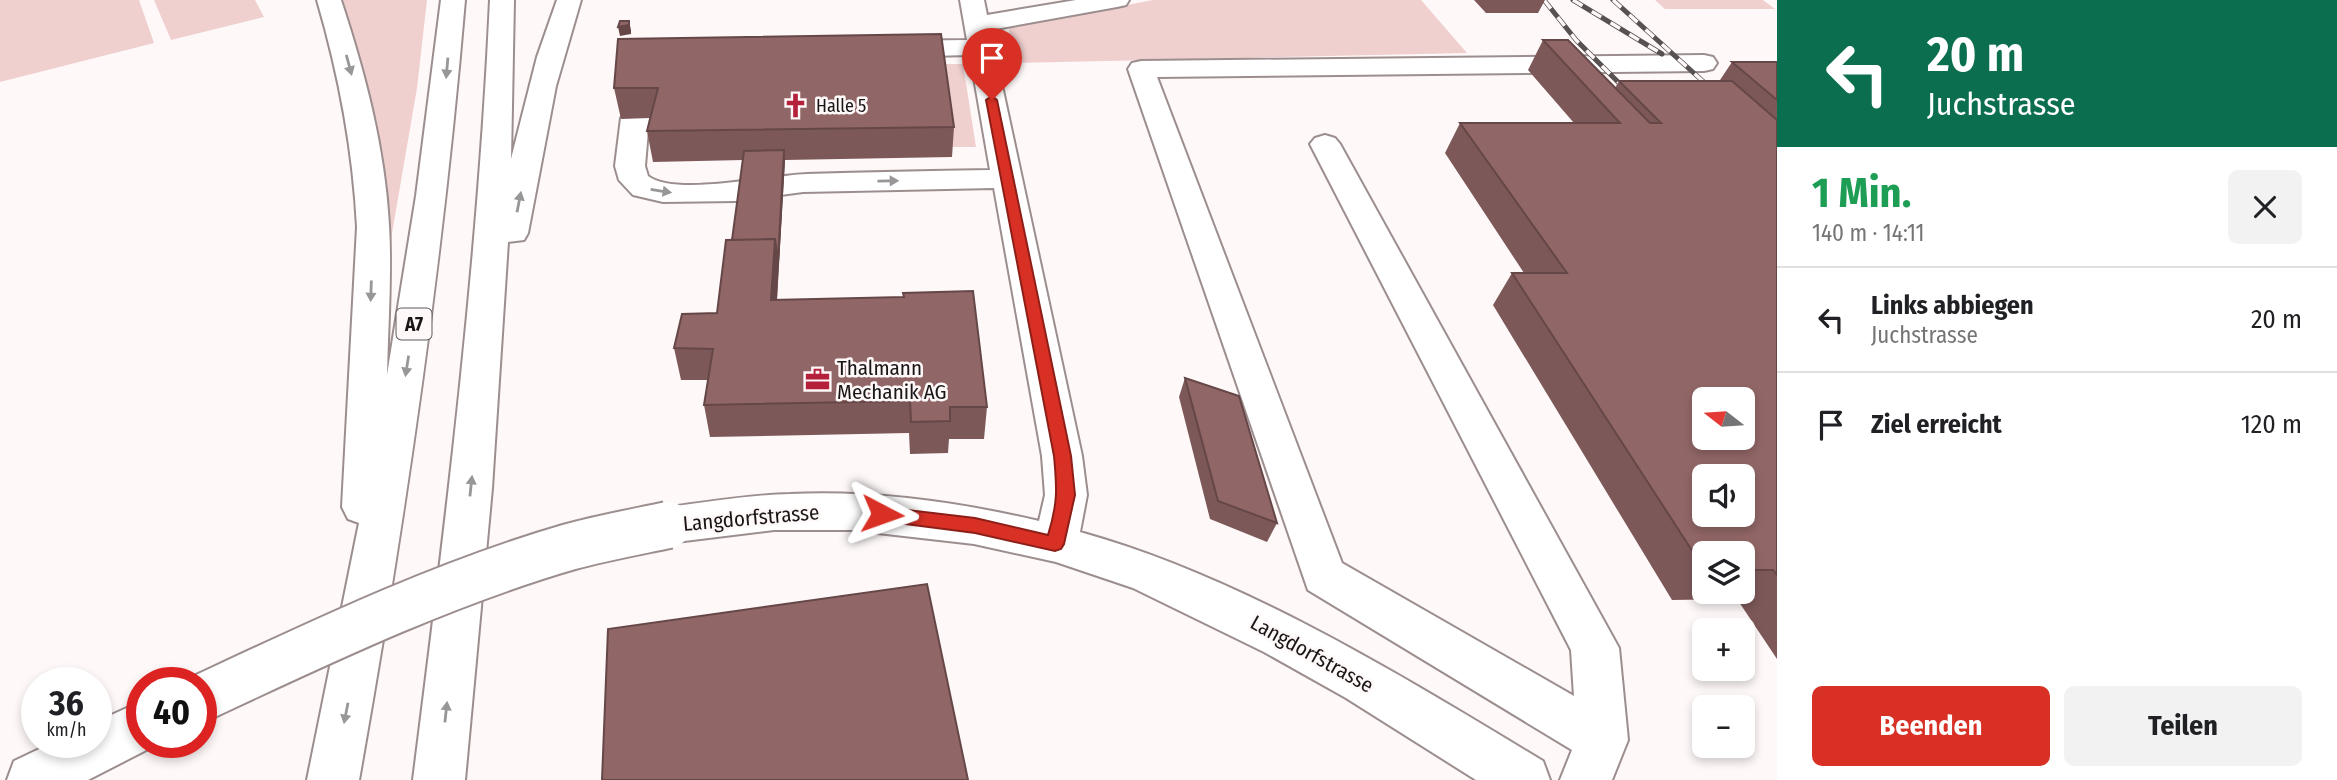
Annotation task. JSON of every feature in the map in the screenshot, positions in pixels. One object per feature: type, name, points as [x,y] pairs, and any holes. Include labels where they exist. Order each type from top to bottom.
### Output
[{"type":"main road","name":"A7","points":[[330,0],[361,111],[372,207],[358,646]]},
{"type":"main road","name":"A7","points":[[333,780],[414,324],[434,180],[453,0]]},
{"type":"main road","points":[[439,780],[481,389],[495,206],[502,0]]},
{"type":"main road","points":[[481,389],[539,102],[555,39],[569,0]]},
{"type":"main road","points":[[860,50],[1043,1],[1086,0]]},
{"type":"main road","points":[[976,18],[995,22],[1117,0]]},
{"type":"main road","points":[[976,18],[1062,456],[1066,495],[1055,544]]},
{"type":"main road","points":[[1594,760],[1324,576],[1141,69],[1672,63],[1702,76]]},
{"type":"main road","points":[[635,118],[630,166],[634,180],[644,188],[663,193],[736,192],[803,183],[1007,179]]},
{"type":"main road","points":[[1325,144],[1595,648],[1594,760]]},
{"type":"main road","name":"Langdorfstrasse","points":[[217,690],[334,635],[471,580],[561,549],[668,525],[807,510],[907,515],[975,526],[1055,544],[1134,568],[1258,623],[1400,702],[1524,780]]},
{"type":"main road","points":[[33,780],[126,734]]},
{"type":"shaded area","points":[[0,0],[139,0],[154,43],[0,82]]},
{"type":"shaded area","points":[[154,0],[255,0],[264,17],[171,40]]},
{"type":"shaded area","points":[[343,0],[427,0],[417,88],[391,239],[387,239],[382,159],[376,121]]},
{"type":"shaded area","points":[[1153,0],[1421,0],[1467,53],[1014,63],[1009,28]]},
{"type":"shaded area","points":[[1655,0],[1763,0],[1775,9],[1665,9]]},
{"type":"shaded area","points":[[941,64],[963,64],[976,147],[951,147]]},
{"type":"building","points":[[620,21],[629,21],[629,25],[618,27]]},
{"type":"building","points":[[941,34],[954,127],[647,131],[658,88],[614,88],[618,39]]},
{"type":"building","points":[[1543,40],[1568,40],[1650,123],[1661,123],[1619,81],[1732,81],[1777,120],[1777,575],[1773,570],[1755,570],[1755,541],[1692,541],[1692,550],[1512,273],[1567,273],[1460,123],[1620,123]]},
{"type":"building","points":[[1732,62],[1777,62],[1777,100]]},
{"type":"building","points":[[784,150],[778,261],[775,239],[732,240],[744,151]]},
{"type":"building","points":[[775,239],[771,300],[904,297],[903,293],[973,291],[987,407],[950,407],[950,421],[911,422],[910,401],[704,405],[713,349],[674,348],[682,314],[717,313],[726,240]]},
{"type":"building","points":[[1185,378],[1239,396],[1277,523],[1218,501]]},
{"type":"building","points":[[927,584],[968,780],[602,780],[608,629]]},
{"type":"railway","points":[[1544,0],[1576,40],[1631,95]]},
{"type":"railway","points":[[1573,0],[1662,54]]},
{"type":"railway","points":[[1613,0],[1717,94]]},
{"type":"place","name":"Halle 5","points":[[796,106]]},
{"type":"place","name":"Thalmann Mechanik AG","points":[[817,380]]},
{"type":"route","points":[[882,514],[907,515],[975,526],[1055,544],[1062,520],[1066,495],[1062,456],[992,100]]}]
